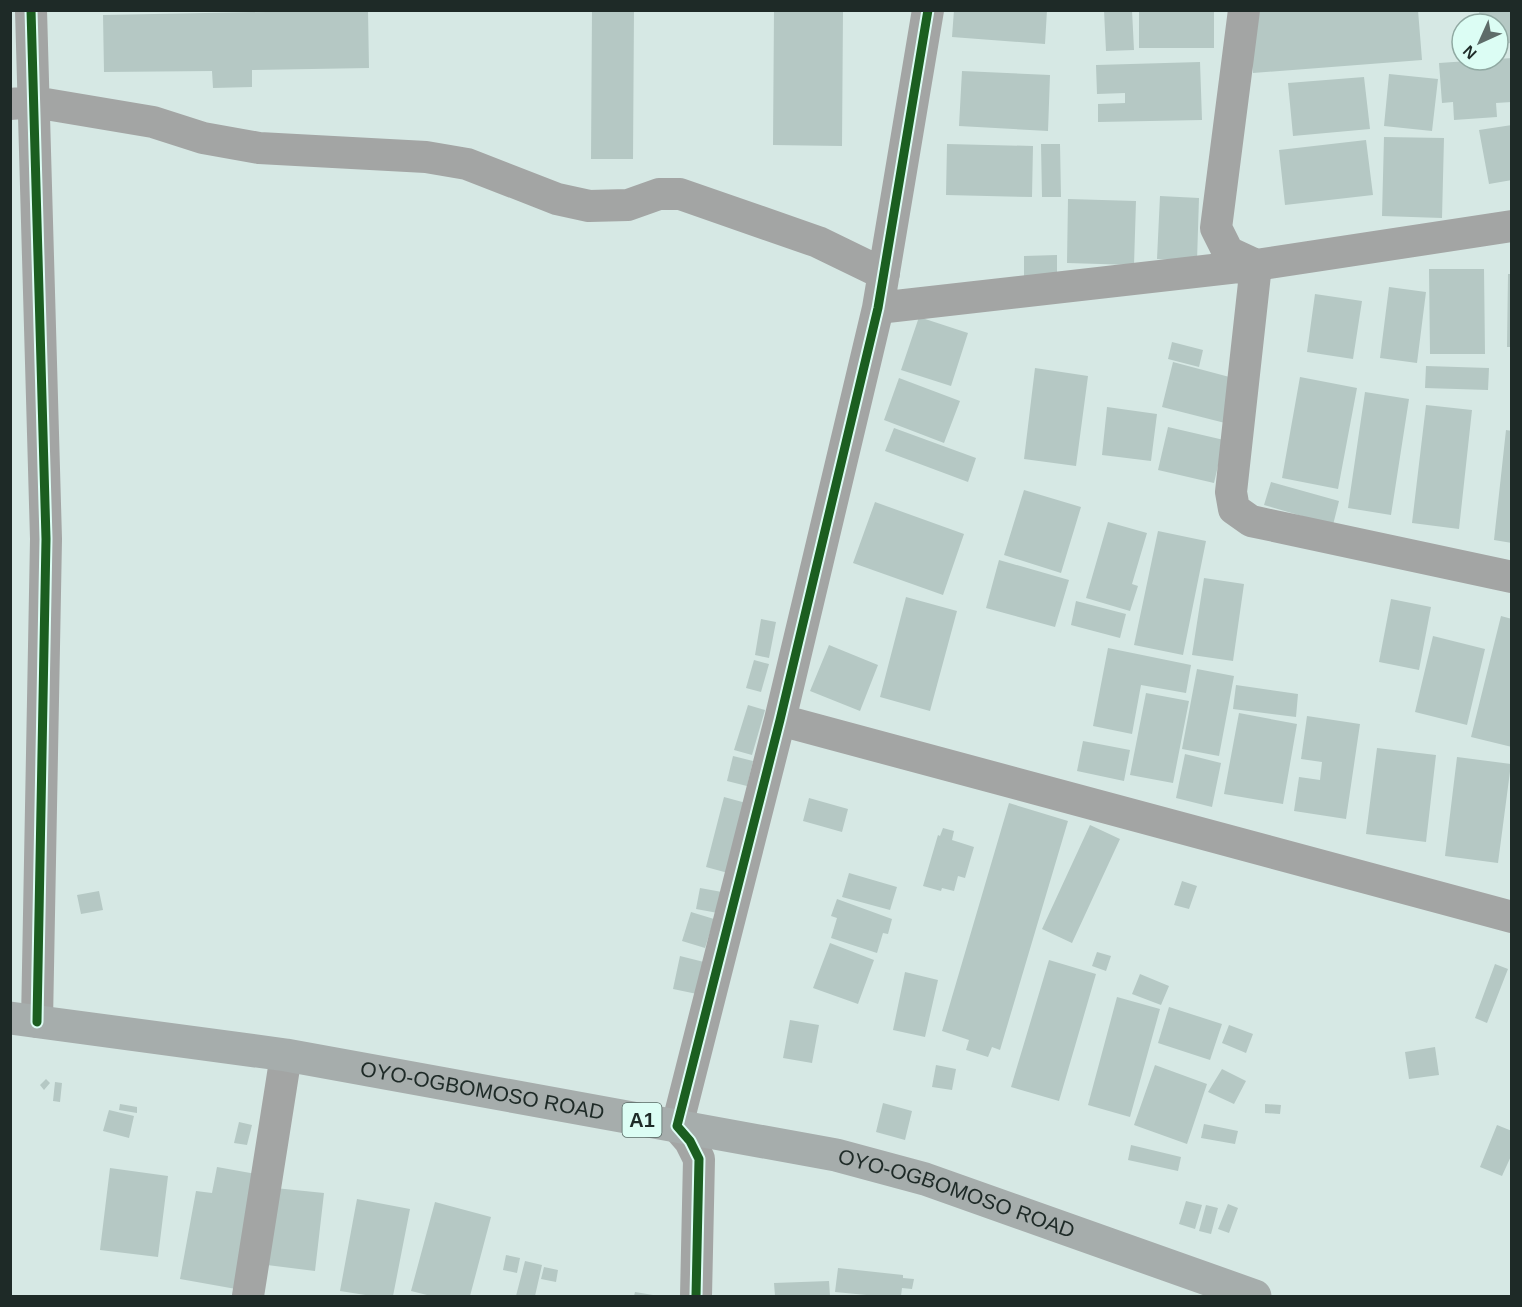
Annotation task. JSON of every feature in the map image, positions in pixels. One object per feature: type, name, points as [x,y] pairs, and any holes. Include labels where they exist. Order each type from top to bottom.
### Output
[{"type":"highway","name":"OYO-OGBOMOSO ROAD","points":[[24,1020],[286,1055],[836,1155],[925,1179],[1255,1296]]},
{"type":"street","points":[[24,1020],[46,539],[22,103],[31,10]]},
{"type":"street","points":[[696,1296],[699,1159],[690,1141],[677,1126],[780,720],[878,308],[928,10]]},
{"type":"street","points":[[1244,10],[1216,228],[1228,252],[1256,265]]},
{"type":"street","points":[[22,103],[153,122],[203,138],[259,148],[426,157],[467,164],[557,199],[590,206],[628,205],[660,194],[680,194],[818,242],[884,274]]},
{"type":"street","points":[[878,308],[1256,265],[1512,226]]},
{"type":"street","points":[[1256,265],[1231,492],[1233,509],[1251,521],[1512,577]]},
{"type":"street","points":[[780,720],[1512,917]]},
{"type":"street","points":[[248,1296],[286,1055]]},
{"type":"building","points":[[368,10],[369,68],[252,70],[252,87],[213,88],[212,71],[104,72],[103,15]]},
{"type":"building","points":[[592,10],[634,10],[633,159],[591,159]]},
{"type":"building","points":[[774,10],[843,10],[842,146],[773,145]]},
{"type":"building","points":[[954,10],[1047,10],[1045,44],[952,37]]},
{"type":"building","points":[[1104,10],[1132,10],[1134,50],[1106,51]]},
{"type":"building","points":[[1139,10],[1214,10],[1214,48],[1139,48]]},
{"type":"building","points":[[1248,10],[1418,10],[1422,60],[1253,73]]},
{"type":"building","points":[[1479,10],[1512,10],[1512,43],[1510,43],[1510,12],[1479,12]]},
{"type":"building","points":[[1510,58],[1512,58],[1512,102],[1496,103],[1497,117],[1454,120],[1453,102],[1442,103],[1439,63],[1450,62],[1450,72],[1510,72]]},
{"type":"building","points":[[1200,62],[1202,120],[1098,122],[1098,104],[1125,103],[1125,93],[1097,94],[1096,65]]},
{"type":"building","points":[[962,71],[1050,75],[1048,131],[959,126]]},
{"type":"building","points":[[1389,74],[1438,79],[1432,131],[1384,126]]},
{"type":"building","points":[[1364,77],[1370,129],[1293,136],[1288,83]]},
{"type":"building","points":[[1512,125],[1512,180],[1489,184],[1479,130]]},
{"type":"building","points":[[1384,137],[1444,138],[1442,218],[1382,216]]},
{"type":"building","points":[[1366,140],[1373,195],[1285,205],[1279,150]]},
{"type":"building","points":[[947,144],[1033,146],[1032,197],[946,195]]},
{"type":"building","points":[[1041,144],[1060,144],[1061,197],[1042,197]]},
{"type":"building","points":[[1160,196],[1199,198],[1197,261],[1157,259]]},
{"type":"building","points":[[1068,199],[1136,201],[1134,265],[1067,263]]},
{"type":"building","points":[[1057,255],[1057,279],[1024,280],[1024,256]]},
{"type":"building","points":[[1429,269],[1484,269],[1485,354],[1430,354]]},
{"type":"building","points":[[1508,274],[1512,274],[1512,347],[1507,347]]},
{"type":"building","points":[[1389,287],[1426,292],[1417,363],[1380,358]]},
{"type":"building","points":[[1315,294],[1362,301],[1353,359],[1307,352]]},
{"type":"building","points":[[919,317],[968,333],[951,386],[901,370]]},
{"type":"building","points":[[1172,342],[1203,350],[1199,367],[1168,359]]},
{"type":"building","points":[[1173,362],[1237,379],[1225,423],[1162,407]]},
{"type":"building","points":[[1426,366],[1489,368],[1488,390],[1425,388]]},
{"type":"building","points":[[1035,368],[1088,376],[1076,466],[1024,459]]},
{"type":"building","points":[[1300,377],[1357,388],[1338,489],[1282,478]]},
{"type":"building","points":[[899,378],[960,401],[944,443],[884,420]]},
{"type":"building","points":[[1365,392],[1409,399],[1391,515],[1348,508]]},
{"type":"building","points":[[1426,405],[1472,410],[1459,529],[1412,523]]},
{"type":"building","points":[[1107,407],[1157,414],[1151,461],[1102,455]]},
{"type":"building","points":[[1168,427],[1224,440],[1214,483],[1158,470]]},
{"type":"building","points":[[894,428],[976,458],[968,482],[885,451]]},
{"type":"building","points":[[1506,430],[1512,431],[1512,543],[1494,540]]},
{"type":"building","points":[[1271,482],[1339,501],[1333,525],[1264,505]]},
{"type":"building","points":[[1024,490],[1081,507],[1061,573],[1004,555]]},
{"type":"building","points":[[875,502],[964,534],[943,595],[853,563]]},
{"type":"building","points":[[1108,522],[1147,533],[1132,584],[1138,586],[1130,611],[1086,598]]},
{"type":"building","points":[[1158,531],[1206,541],[1183,655],[1134,645]]},
{"type":"building","points":[[999,560],[1069,580],[1055,627],[986,608]]},
{"type":"building","points":[[1204,578],[1244,584],[1233,661],[1192,655]]},
{"type":"building","points":[[906,597],[957,611],[930,711],[880,697]]},
{"type":"building","points":[[1391,599],[1431,607],[1419,670],[1379,662]]},
{"type":"building","points":[[1076,601],[1126,614],[1120,638],[1071,625]]},
{"type":"building","points":[[1501,616],[1512,619],[1512,747],[1471,737]]},
{"type":"building","points":[[761,619],[776,622],[769,658],[755,655]]},
{"type":"building","points":[[1433,636],[1485,649],[1467,725],[1415,712]]},
{"type":"building","points":[[829,645],[878,665],[860,711],[810,691]]},
{"type":"building","points":[[1108,648],[1191,665],[1186,693],[1141,685],[1132,734],[1093,726]]},
{"type":"building","points":[[754,660],[769,664],[761,692],[746,688]]},
{"type":"building","points":[[1197,669],[1234,676],[1219,756],[1182,749]]},
{"type":"building","points":[[1236,685],[1298,694],[1296,717],[1233,709]]},
{"type":"building","points":[[1146,693],[1189,701],[1173,783],[1130,775]]},
{"type":"building","points":[[748,705],[765,710],[752,755],[734,750]]},
{"type":"building","points":[[1239,713],[1297,724],[1283,804],[1224,794]]},
{"type":"building","points":[[1307,716],[1360,724],[1346,819],[1294,811],[1299,777],[1320,780],[1322,762],[1301,759]]},
{"type":"building","points":[[1083,741],[1130,750],[1124,781],[1077,771]]},
{"type":"building","points":[[1377,748],[1436,755],[1426,842],[1366,834]]},
{"type":"building","points":[[1185,754],[1221,763],[1212,807],[1176,798]]},
{"type":"building","points":[[733,756],[753,761],[747,786],[727,781]]},
{"type":"building","points":[[1457,757],[1511,764],[1498,863],[1445,856]]},
{"type":"building","points":[[724,797],[746,803],[728,873],[706,867]]},
{"type":"building","points":[[809,798],[848,809],[842,832],[803,821]]},
{"type":"building","points":[[1009,803],[1068,821],[1000,1050],[992,1047],[988,1057],[966,1050],[969,1040],[942,1031]]},
{"type":"building","points":[[1090,825],[1120,839],[1072,943],[1042,929]]},
{"type":"building","points":[[943,828],[954,831],[952,840],[974,847],[965,878],[958,876],[954,891],[942,888],[941,891],[923,886],[938,835],[940,836]]},
{"type":"building","points":[[849,873],[897,887],[890,910],[842,897]]},
{"type":"building","points":[[1182,881],[1197,886],[1189,909],[1174,905]]},
{"type":"building","points":[[700,888],[722,892],[718,913],[696,909]]},
{"type":"building","points":[[99,891],[103,910],[81,914],[77,895]]},
{"type":"building","points":[[837,899],[892,919],[888,934],[883,933],[877,953],[831,938],[837,918],[831,916]]},
{"type":"building","points":[[691,912],[714,919],[705,948],[682,941]]},
{"type":"building","points":[[830,943],[874,960],[858,1004],[813,988]]},
{"type":"building","points":[[1097,952],[1111,956],[1106,971],[1092,966]]},
{"type":"building","points":[[680,956],[704,962],[697,994],[673,989]]},
{"type":"building","points":[[1049,960],[1096,974],[1059,1101],[1011,1087]]},
{"type":"building","points":[[1495,964],[1508,969],[1487,1023],[1475,1018]]},
{"type":"building","points":[[905,972],[938,980],[925,1037],[893,1030]]},
{"type":"building","points":[[1140,974],[1169,986],[1161,1005],[1132,994]]},
{"type":"building","points":[[1117,997],[1160,1009],[1130,1117],[1088,1105]]},
{"type":"building","points":[[1169,1007],[1222,1024],[1210,1060],[1158,1043]]},
{"type":"building","points":[[790,1020],[819,1025],[812,1063],[783,1058]]},
{"type":"building","points":[[1229,1025],[1253,1034],[1246,1053],[1222,1043]]},
{"type":"building","points":[[1435,1047],[1439,1075],[1409,1079],[1405,1052]]},
{"type":"building","points":[[936,1065],[956,1069],[952,1090],[932,1087]]},
{"type":"building","points":[[1155,1065],[1207,1084],[1187,1144],[1134,1125]]},
{"type":"building","points":[[1222,1069],[1246,1081],[1234,1104],[1208,1092]]},
{"type":"building","points":[[46,1079],[50,1083],[44,1090],[40,1085]]},
{"type":"building","points":[[55,1082],[62,1083],[60,1102],[53,1101]]},
{"type":"building","points":[[883,1103],[912,1111],[905,1140],[876,1132]]},
{"type":"building","points":[[120,1104],[137,1107],[137,1113],[119,1110]]},
{"type":"building","points":[[1265,1104],[1281,1105],[1280,1114],[1265,1113]]},
{"type":"building","points":[[109,1110],[134,1116],[129,1138],[103,1131]]},
{"type":"building","points":[[239,1122],[252,1125],[247,1145],[234,1143]]},
{"type":"building","points":[[1204,1124],[1238,1131],[1235,1144],[1201,1138]]},
{"type":"building","points":[[1497,1125],[1512,1131],[1512,1154],[1502,1176],[1480,1167]]},
{"type":"building","points":[[1131,1145],[1181,1157],[1178,1171],[1128,1160]]},
{"type":"building","points":[[217,1167],[256,1174],[236,1289],[180,1279],[196,1191],[212,1193]]},
{"type":"building","points":[[110,1168],[168,1176],[158,1257],[100,1250]]},
{"type":"building","points":[[275,1188],[324,1193],[315,1271],[267,1265]]},
{"type":"building","points":[[357,1199],[410,1209],[393,1296],[372,1296],[340,1291]]},
{"type":"building","points":[[1186,1201],[1202,1205],[1195,1229],[1179,1224]]},
{"type":"building","points":[[435,1202],[491,1217],[470,1296],[431,1296],[411,1291]]},
{"type":"building","points":[[1228,1204],[1238,1208],[1229,1233],[1218,1229]]},
{"type":"building","points":[[1206,1205],[1218,1208],[1211,1234],[1199,1231]]},
{"type":"building","points":[[506,1255],[520,1258],[517,1273],[503,1270]]},
{"type":"building","points":[[525,1261],[542,1265],[535,1296],[516,1296]]},
{"type":"building","points":[[544,1267],[558,1270],[556,1282],[541,1279]]},
{"type":"building","points":[[838,1268],[903,1275],[903,1278],[914,1279],[912,1289],[902,1288],[901,1296],[835,1292]]},
{"type":"building","points":[[829,1281],[830,1296],[775,1296],[774,1283]]},
{"type":"building","points":[[635,1292],[653,1295],[653,1296],[634,1296]]},
{"type":"cycle path","points":[[31,10],[46,539],[37,1022]]},
{"type":"cycle path","points":[[696,1296],[699,1159],[690,1141],[677,1126],[780,720],[878,308],[928,10]]}]
